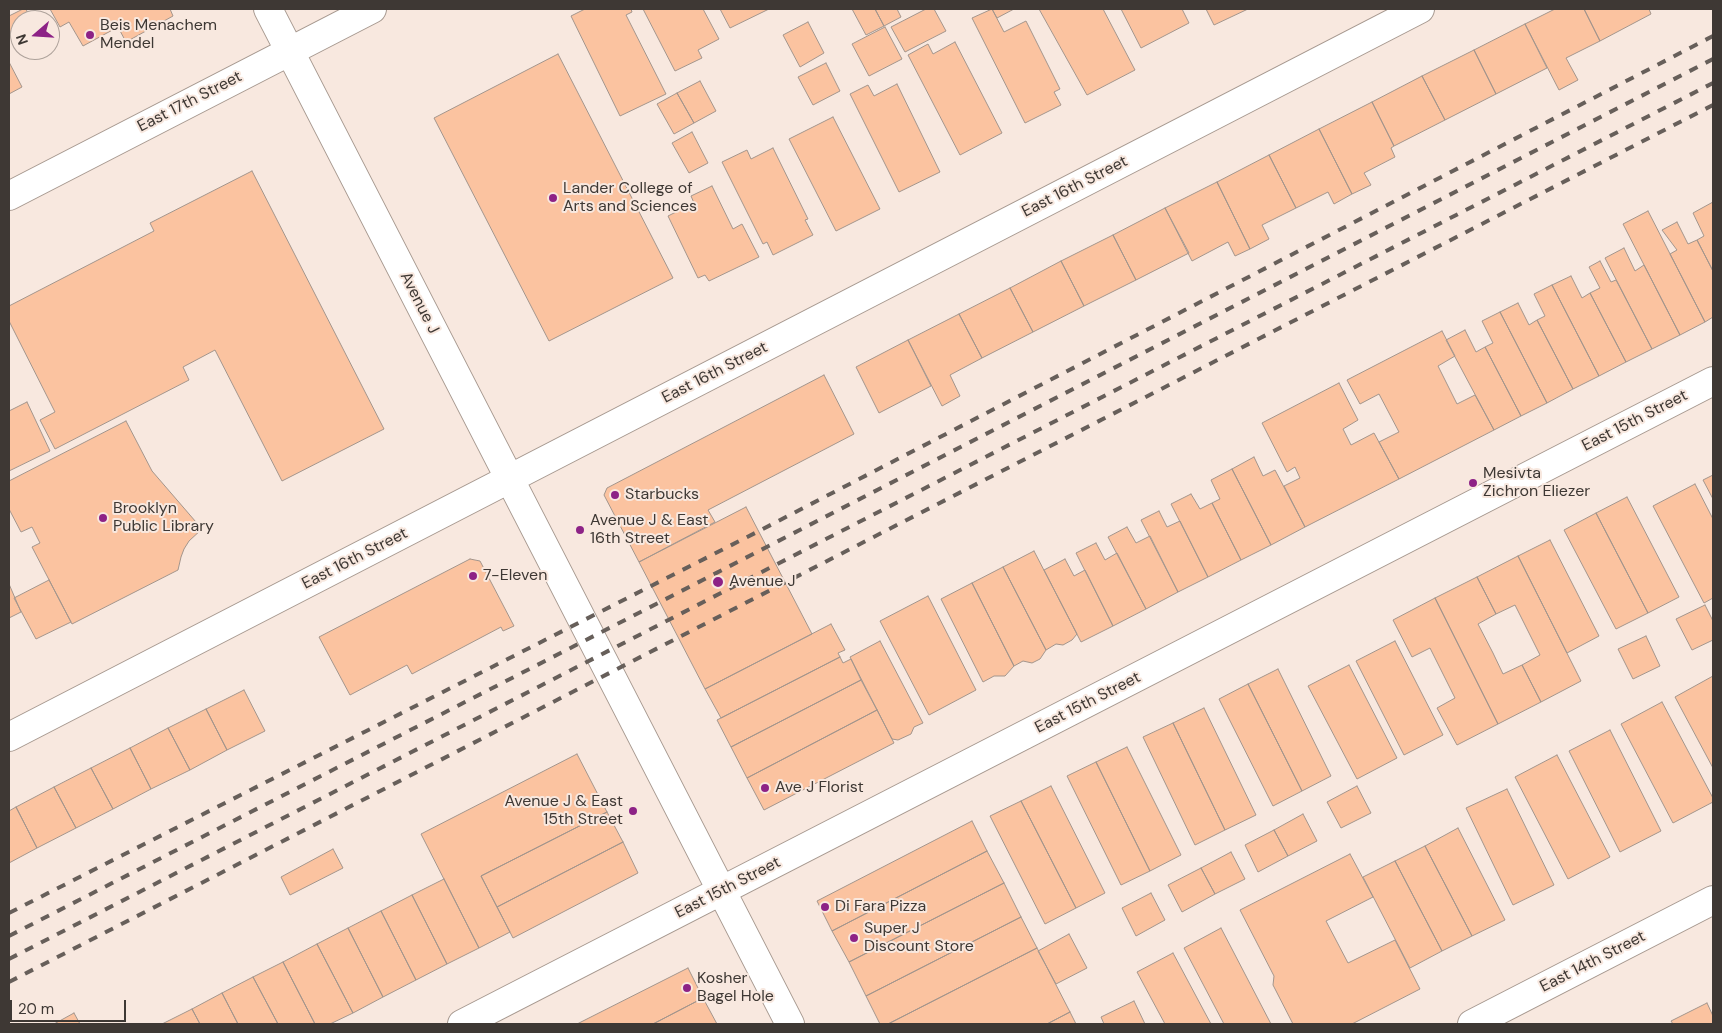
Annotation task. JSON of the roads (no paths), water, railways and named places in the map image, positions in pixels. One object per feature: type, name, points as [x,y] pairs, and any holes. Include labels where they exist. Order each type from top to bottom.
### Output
[{"type":"street","name":"Avenue J","points":[[268,9],[790,1024]]},
{"type":"street","name":"East 17th Street","points":[[9,196],[372,9]]},
{"type":"street","name":"East 16th Street","points":[[9,737],[1420,9]]},
{"type":"street","name":"East 15th Street","points":[[462,1024],[1713,381]]},
{"type":"street","name":"East 14th Street","points":[[1472,1024],[1713,900]]},
{"type":"railway","points":[[9,913],[759,531],[1713,36]]},
{"type":"railway","points":[[9,936],[1713,59]]},
{"type":"railway","points":[[9,959],[1713,83]]},
{"type":"railway","points":[[9,982],[1713,105]]},
{"type":"place","name":"Beis Menachem Mendel","points":[[90,35]]},
{"type":"place","name":"Lander College of Arts and Sciences","points":[[553,198]]},
{"type":"place","name":"Mesivta Zichron Eliezer","points":[[1473,483]]},
{"type":"place","name":"Starbucks","points":[[615,495]]},
{"type":"place","name":"Brooklyn Public Library","points":[[103,518]]},
{"type":"place","name":"Avenue J & East 16th Street","points":[[580,530]]},
{"type":"place","name":"7-Eleven","points":[[473,576]]},
{"type":"place","name":"Avenue J","points":[[718,582]]},
{"type":"place","name":"Ave J Florist","points":[[765,788]]},
{"type":"place","name":"Avenue J & East 15th Street","points":[[633,811]]},
{"type":"place","name":"Di Fara Pizza","points":[[825,907]]},
{"type":"place","name":"Super J Discount Store","points":[[854,938]]},
{"type":"place","name":"Kosher Bagel Hole","points":[[687,988]]}]
